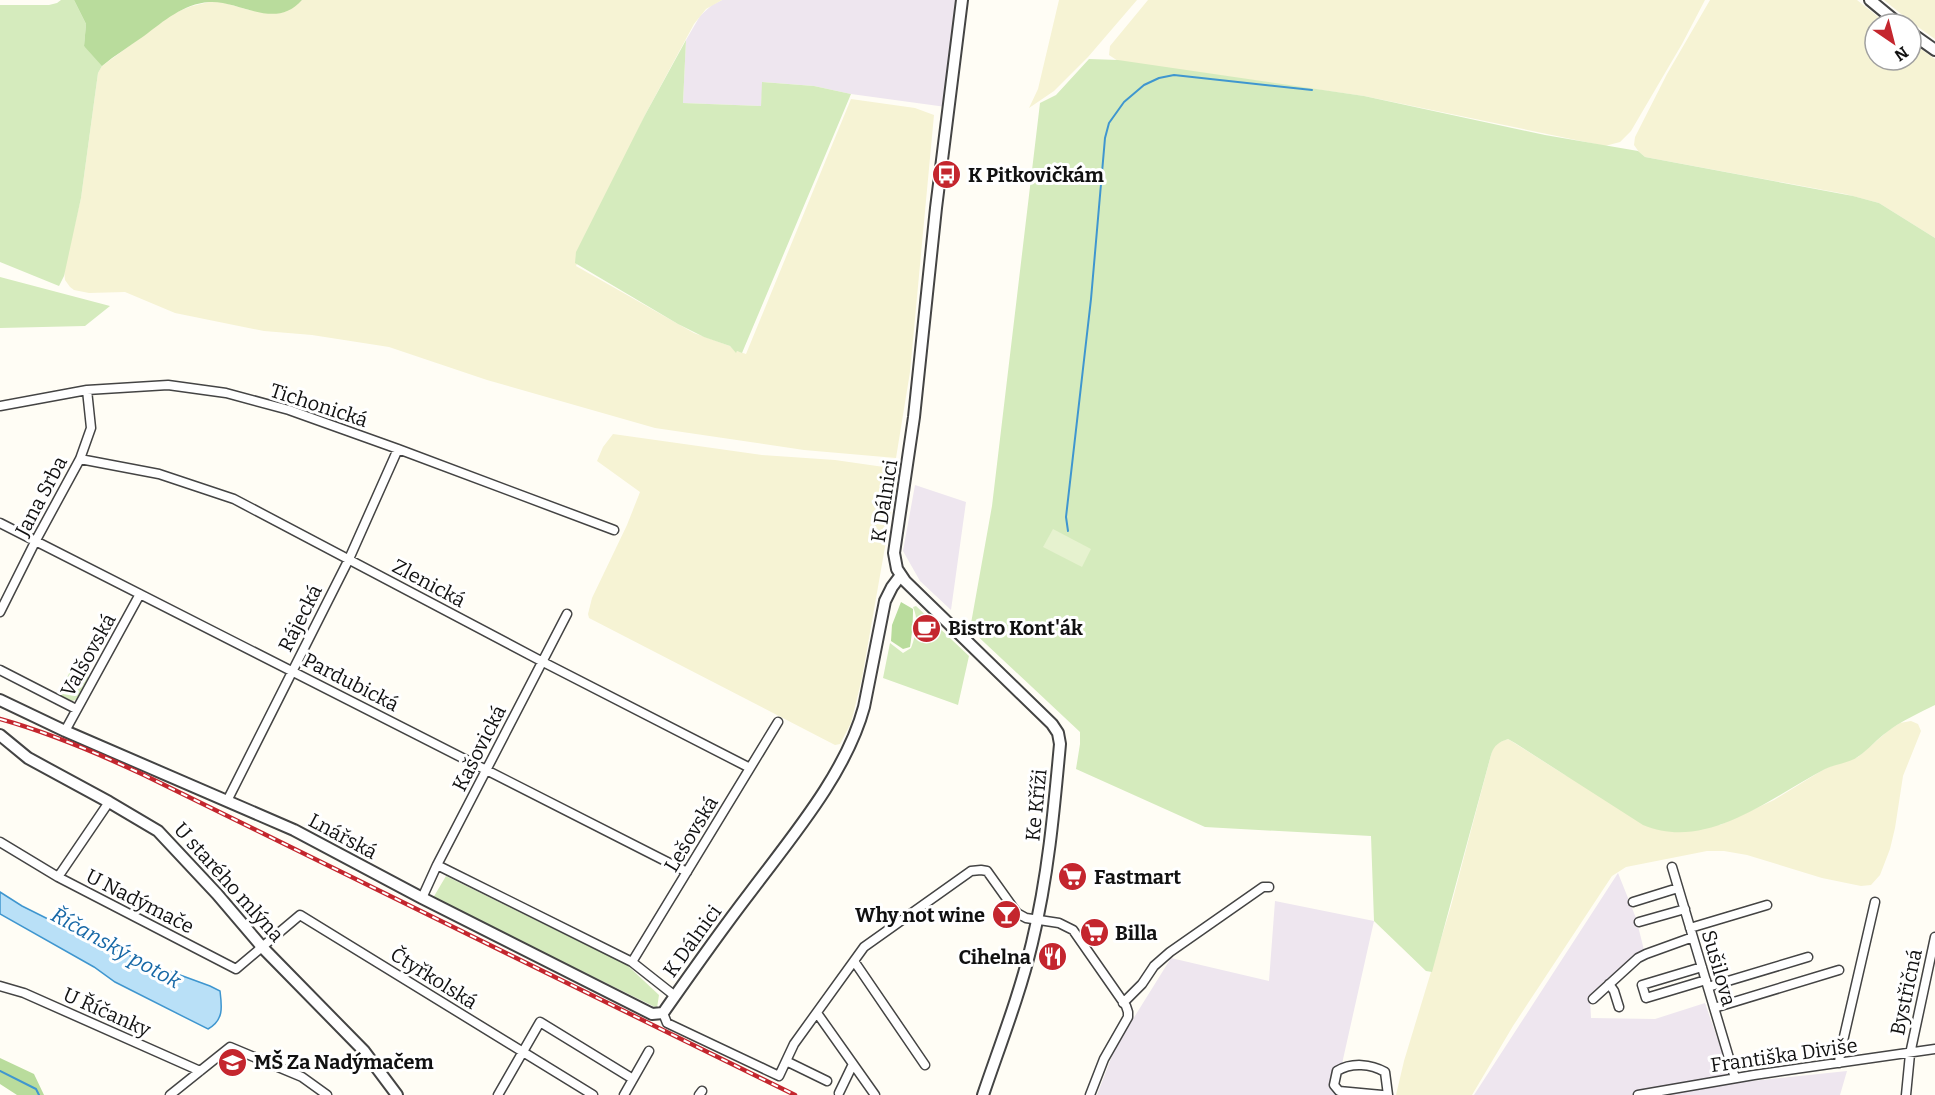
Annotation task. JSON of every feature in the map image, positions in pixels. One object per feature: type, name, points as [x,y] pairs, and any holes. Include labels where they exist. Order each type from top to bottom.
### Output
[{"type":"street","name":"K Dálnici","points":[[663,1013],[715,939],[799,828],[846,753],[860,722],[885,601],[901,575],[895,561],[894,544],[913,426],[936,208],[962,0]]},
{"type":"street","points":[[1870,0],[1884,12]]},
{"type":"street","name":"Tichonická","points":[[0,406],[87,390],[168,386],[226,393],[288,410],[614,530]]},
{"type":"street","name":"Jana Srba","points":[[0,612],[80,459],[91,428],[87,390]]},
{"type":"street","name":"Rájecká","points":[[227,801],[349,559],[398,449]]},
{"type":"street","name":"Zlenická","points":[[80,459],[159,474],[234,499],[750,768]]},
{"type":"street","name":"Pardubická","points":[[0,522],[687,872]]},
{"type":"street","name":"Ke Kříži","points":[[901,575],[909,586],[1052,724],[1058,733],[1060,744],[1052,828],[1038,920],[1020,986],[983,1095]]},
{"type":"street","name":"Valšovská","points":[[64,731],[140,594]]},
{"type":"street","name":"Kašovická","points":[[422,898],[567,614]]},
{"type":"street","points":[[0,670],[76,709]]},
{"type":"street","name":"Lnářská","points":[[0,700],[64,731],[294,830],[422,898],[652,1014],[663,1013]]},
{"type":"street","name":"Lešovská","points":[[632,962],[778,722]]},
{"type":"street","name":"U starého mlýna","points":[[0,735],[28,758],[158,831],[217,894],[263,948],[357,1043],[397,1095]]},
{"type":"street","points":[[58,877],[109,802]]},
{"type":"street","name":"U Nadýmače","points":[[0,842],[58,877],[236,969],[263,948]]},
{"type":"street","points":[[437,865],[632,962],[675,996]]},
{"type":"street","name":"Sušilova","points":[[1672,867],[1735,1078]]},
{"type":"street","points":[[663,1013],[667,1023],[779,1077],[794,1044],[864,946],[972,871],[987,871],[1017,913],[1026,918],[1059,923],[1073,930],[1128,1012],[1128,1017],[1104,1059],[1090,1095]]},
{"type":"street","points":[[1123,1003],[1142,984],[1154,966],[1170,951],[1263,887],[1269,887]]},
{"type":"street","points":[[1633,902],[1678,888]]},
{"type":"street","points":[[1839,1063],[1875,902]]},
{"type":"street","points":[[1690,928],[1767,905]]},
{"type":"street","points":[[1639,922],[1685,909]]},
{"type":"street","name":"Čtyřkolská","points":[[263,948],[300,915],[593,1095]]},
{"type":"street","points":[[1593,999],[1638,958],[1693,937]]},
{"type":"street","name":"Bystřičná","points":[[1906,1095],[1910,1054],[1935,937]]},
{"type":"street","points":[[1702,967],[1642,985],[1646,998],[1808,957]]},
{"type":"street","points":[[854,961],[925,1065]]},
{"type":"street","points":[[1714,1008],[1839,970]]},
{"type":"street","points":[[1609,984],[1619,1007]]},
{"type":"street","name":"U Říčanky","points":[[0,986],[24,993],[200,1071]]},
{"type":"street","points":[[817,1013],[875,1095]]},
{"type":"street","points":[[498,1095],[540,1022],[633,1079]]},
{"type":"street","points":[[170,1095],[230,1047],[302,1077],[327,1095]]},
{"type":"street","name":"Františka Diviše","points":[[1638,1095],[1735,1078],[1935,1049]]},
{"type":"street","points":[[624,1095],[649,1051]]},
{"type":"street","points":[[786,1061],[827,1081]]},
{"type":"street","points":[[839,1093],[853,1065]]},
{"type":"street","points":[[1382,1095],[1339,1091],[1334,1085],[1337,1071],[1345,1066],[1376,1067],[1385,1072],[1388,1095]]},
{"type":"shaded area","points":[[302,0],[722,0],[706,9],[694,24],[645,115],[576,266],[694,333],[730,346],[736,352],[746,354],[851,99],[915,108],[934,115],[910,372],[896,458],[804,450],[655,428],[487,380],[389,347],[312,335],[264,331],[175,313],[125,292],[89,293],[70,287],[65,280],[64,270],[81,198],[98,73],[102,66],[174,13],[192,6],[218,1],[249,10],[275,13],[291,9]]},
{"type":"shaded area","points":[[722,0],[957,0],[946,107],[851,94],[814,86],[763,82],[761,106],[683,103],[686,40],[700,16],[712,5]]},
{"type":"shaded area","points":[[1059,0],[1137,0],[1088,57],[1054,91],[1029,108],[1038,89]]},
{"type":"shaded area","points":[[1148,0],[1705,0],[1631,131],[1620,142],[1605,146],[1364,96],[1118,61],[1109,55],[1110,46]]},
{"type":"shaded area","points":[[1710,0],[1857,0],[1872,12],[1863,12],[1863,72],[1923,72],[1923,50],[1935,59],[1935,238],[1879,203],[1845,194],[1645,157],[1634,145],[1635,137],[1667,74]]},
{"type":"shaded area","points":[[1884,0],[1935,0],[1935,39],[1923,30],[1923,12],[1899,12]]},
{"type":"shaded area","points":[[613,434],[762,455],[835,460],[891,468],[898,473],[862,678],[851,723],[840,744],[835,745],[589,618],[592,598],[640,492],[597,461],[603,447]]},
{"type":"shaded area","points":[[915,485],[966,502],[951,610],[920,581],[903,551]]},
{"type":"shaded area","points":[[1911,721],[1918,724],[1921,731],[1903,776],[1890,849],[1880,875],[1871,885],[1861,886],[1822,878],[1747,855],[1724,851],[1707,851],[1626,867],[1612,876],[1513,1026],[1472,1095],[1396,1095],[1404,1061],[1451,906],[1493,748],[1499,742],[1508,739],[1565,775],[1720,825],[1774,800],[1826,768],[1858,757],[1889,730],[1900,723]]},
{"type":"shaded area","points":[[1618,873],[1636,918],[1644,950],[1634,956],[1590,997],[1591,1018],[1655,1019],[1705,1003],[1733,1083],[1847,1071],[1840,1095],[1474,1095]]},
{"type":"shaded area","points":[[1275,901],[1374,921],[1335,1095],[1097,1095],[1115,1048],[1171,958],[1269,981]]},
{"type":"green space","points":[[61,0],[74,0],[86,24],[84,46],[104,57],[98,73],[81,198],[64,276],[59,286],[0,262],[0,5],[49,5]]},
{"type":"green space","points":[[74,0],[302,0],[292,9],[269,14],[221,3],[200,3],[166,19],[102,66],[84,46],[86,24]]},
{"type":"green space","points":[[686,40],[683,103],[761,106],[762,82],[814,86],[851,94],[742,353],[737,351],[736,353],[730,346],[704,337],[678,324],[575,263],[576,252],[645,115]]},
{"type":"green space","points":[[1089,59],[1118,60],[1364,96],[1545,135],[1638,151],[1645,157],[1853,196],[1879,203],[1935,238],[1935,705],[1892,728],[1855,758],[1825,769],[1738,818],[1691,832],[1667,831],[1643,825],[1515,743],[1508,739],[1502,741],[1495,746],[1491,755],[1432,972],[1426,971],[1374,921],[1371,836],[1205,827],[1076,769],[1080,732],[970,629],[992,506],[1040,103],[1056,95]]},
{"type":"green space","points":[[0,277],[110,306],[85,326],[0,328]]},
{"type":"green space","points":[[1053,529],[1091,549],[1082,567],[1043,547]]},
{"type":"green space","points":[[901,602],[913,609],[910,647],[903,649],[891,641],[892,625]]},
{"type":"green space","points":[[916,606],[969,656],[958,705],[883,678],[890,643],[903,653],[911,648],[916,628],[913,607]]},
{"type":"green space","points":[[72,668],[90,678],[78,699],[72,701],[58,694]]},
{"type":"green space","points":[[446,876],[627,965],[659,995],[657,1008],[433,898]]},
{"type":"green space","points":[[0,1058],[34,1074],[44,1095],[17,1095],[0,1084]]},
{"type":"water","points":[[0,892],[22,906],[78,934],[220,991],[221,1008],[217,1022],[208,1029],[115,982],[94,967],[0,914]]},
{"type":"waterway","points":[[1068,531],[1066,517],[1091,299],[1105,138],[1109,123],[1124,102],[1144,85],[1159,78],[1174,75],[1312,90]]},
{"type":"waterway","points":[[0,1071],[36,1089],[39,1095]]},
{"type":"railway","points":[[0,719],[73,744],[144,775],[795,1095]]},
{"type":"place","name":"K Pitkovičkám","points":[[947,175]]},
{"type":"place","name":"Bistro Kont'ák","points":[[927,628]]},
{"type":"place","name":"Fastmart","points":[[1073,877]]},
{"type":"place","name":"Why not wine","points":[[1006,915]]},
{"type":"place","name":"Billa","points":[[1094,933]]},
{"type":"place","name":"Cihelna","points":[[1052,957]]},
{"type":"place","name":"MŠ Za Nadýmačem","points":[[233,1062]]},
{"type":"water label","name":"Říčanský potok","points":[[116,948]]}]
